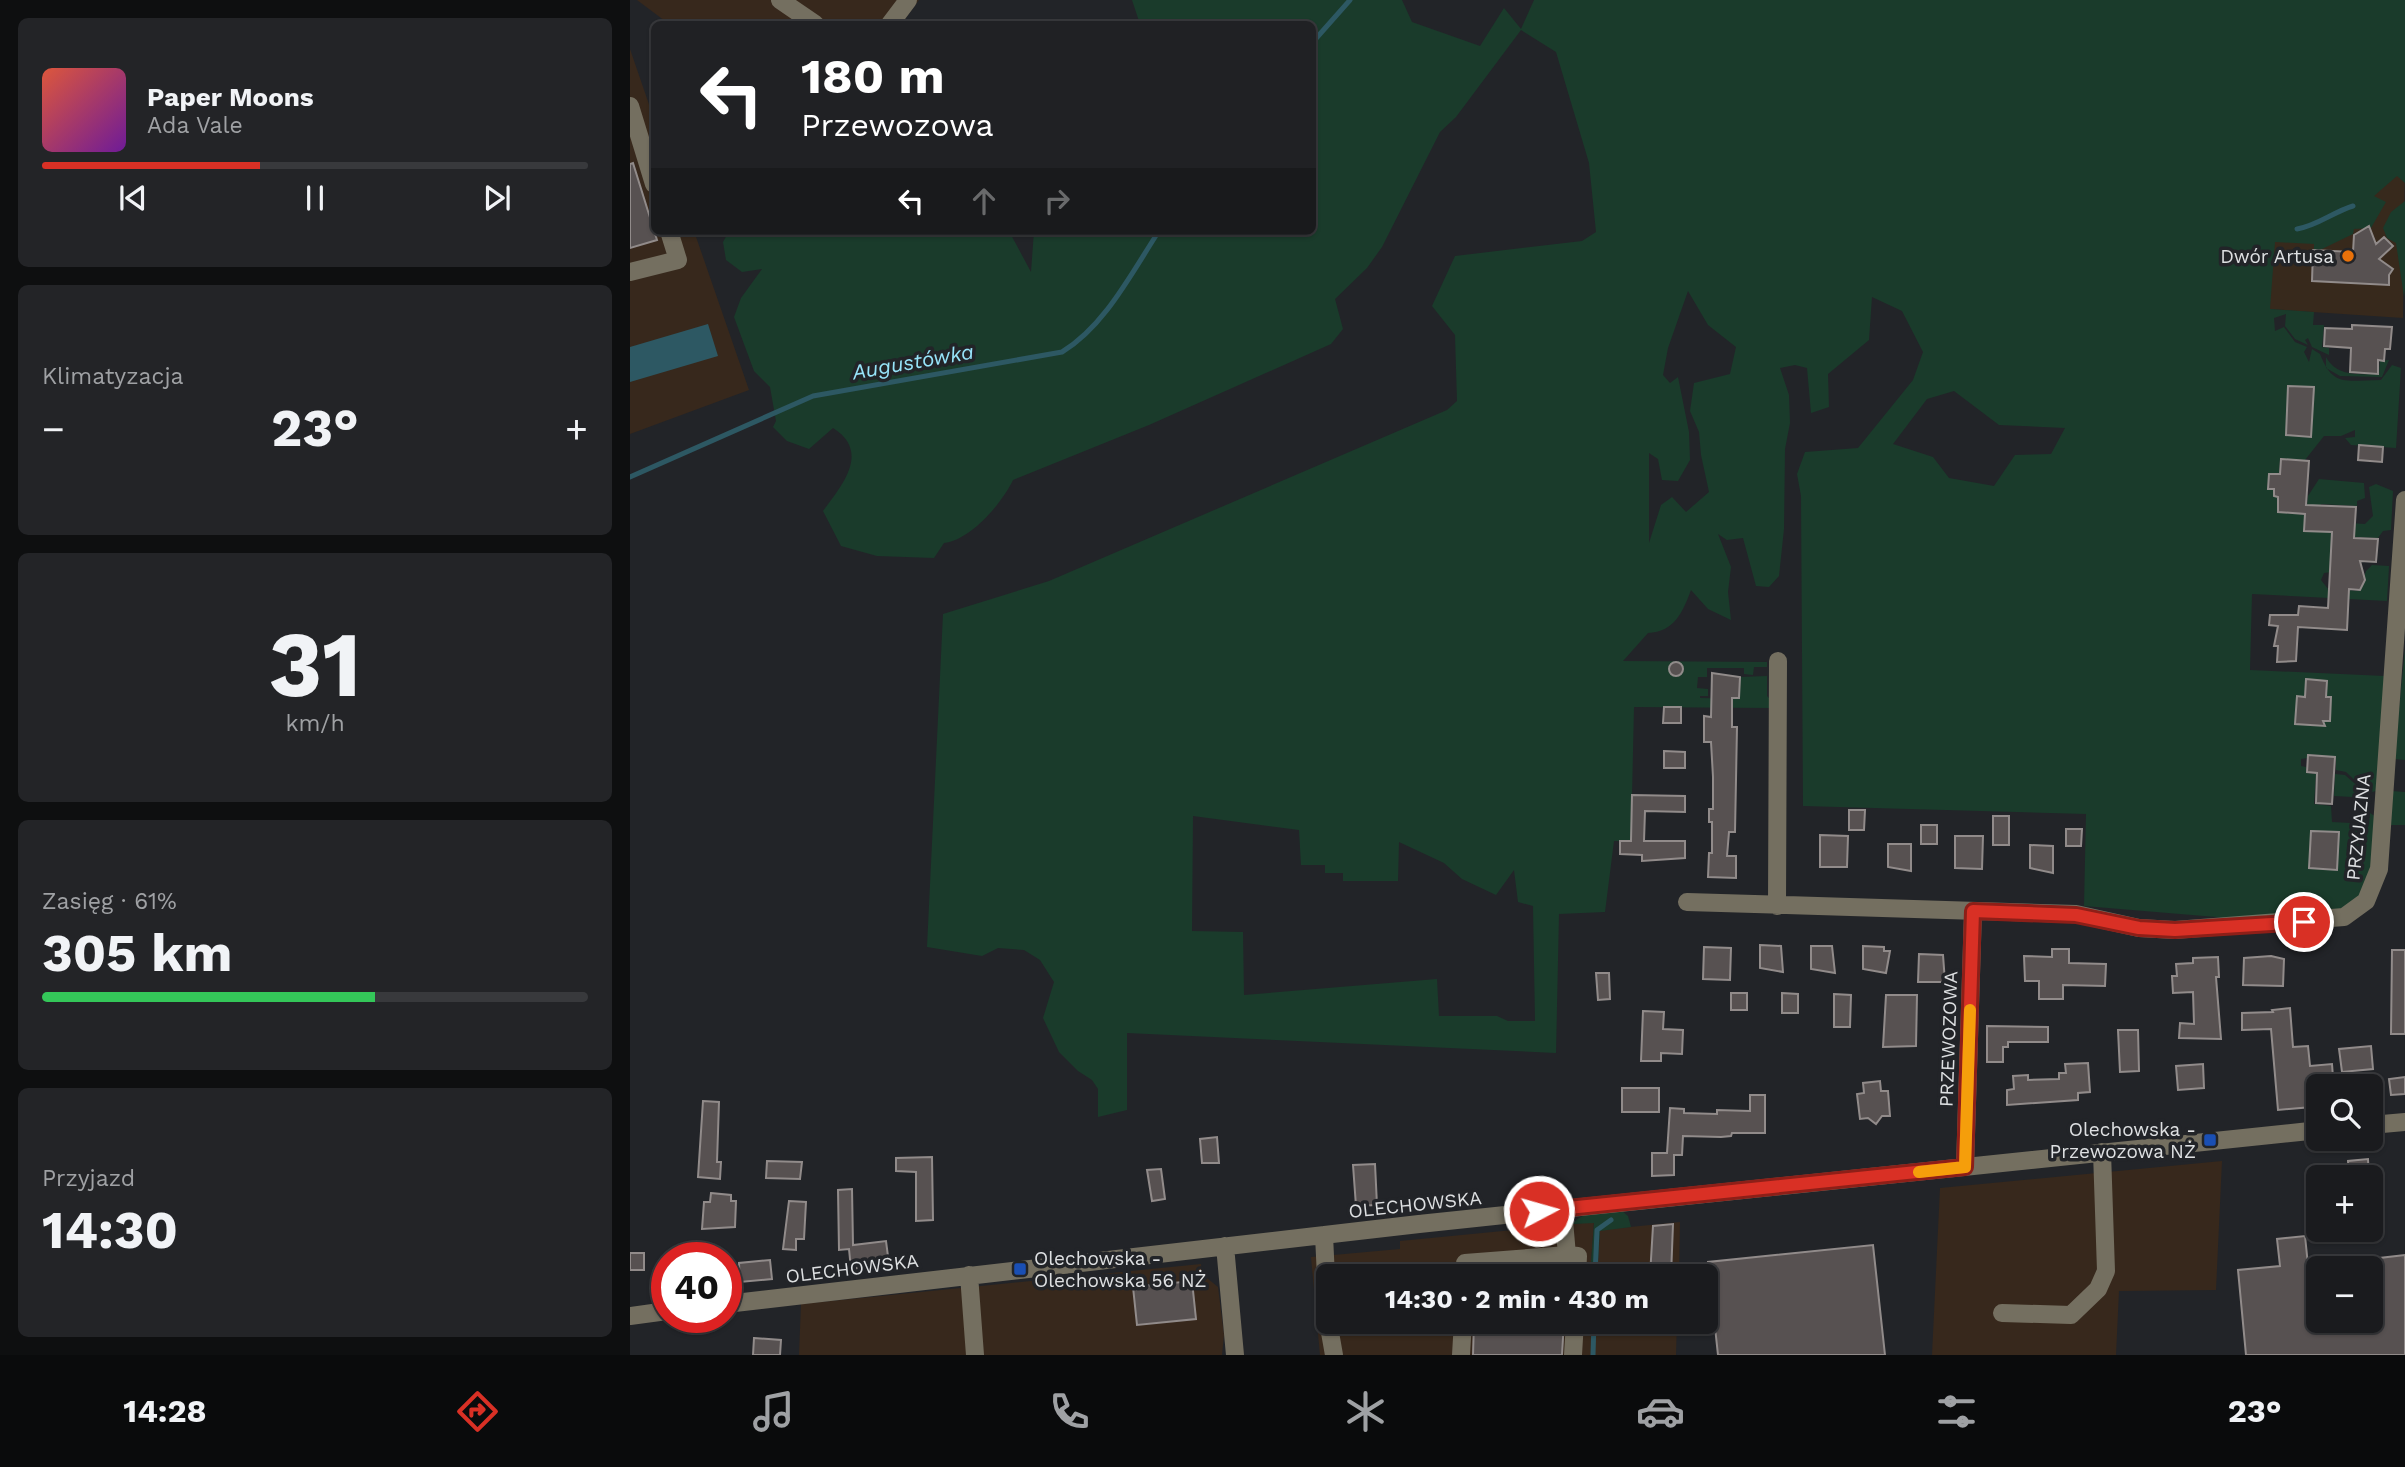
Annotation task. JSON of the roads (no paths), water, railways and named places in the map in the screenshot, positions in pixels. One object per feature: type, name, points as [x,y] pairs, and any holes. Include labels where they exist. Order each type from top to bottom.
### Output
[{"type":"street","points":[[780,0],[811,21]]},
{"type":"street","points":[[892,21],[908,0]]},
{"type":"street","points":[[630,106],[651,174]]},
{"type":"street","points":[[630,272],[678,260],[670,235]]},
{"type":"street","name":"PRZYJAZNA","points":[[1973,911],[2076,915],[2139,928],[2175,930],[2330,921],[2344,917],[2366,901],[2379,869],[2405,500]]},
{"type":"street","points":[[1777,906],[1778,661]]},
{"type":"street","points":[[1687,902],[1973,911]]},
{"type":"street","name":"PRZEWOZOWA","points":[[1965,1167],[1973,911]]},
{"type":"street","points":[[2383,1124],[2405,1122]]},
{"type":"street","name":"OLECHOWSKA","points":[[742,1302],[1324,1235],[2306,1131]]},
{"type":"street","points":[[2002,1313],[2071,1315],[2098,1289],[2105,1271],[2102,1152]]},
{"type":"street","points":[[1563,1209],[1567,1255]]},
{"type":"street","points":[[1324,1235],[1325,1264]]},
{"type":"street","points":[[1225,1246],[1235,1355]]},
{"type":"street","points":[[1465,1264],[1567,1255],[1578,1256],[1578,1264]]},
{"type":"street","points":[[969,1275],[975,1355]]},
{"type":"street","points":[[630,1316],[651,1313]]},
{"type":"street","points":[[1331,1334],[1335,1355]]},
{"type":"street","points":[[1461,1355],[1462,1334]]},
{"type":"street","points":[[1573,1355],[1574,1334]]},
{"type":"water","points":[[708,324],[718,356],[630,382],[630,347]]},
{"type":"waterway","name":"Augustówka","points":[[1316,38],[1350,0]]},
{"type":"waterway","points":[[2297,229],[2353,206]]},
{"type":"waterway","name":"Augustówka","points":[[630,477],[813,396],[1062,352],[1092,328],[1128,280],[1156,235]]},
{"type":"waterway","points":[[1596,1264],[1597,1230],[1611,1220]]},
{"type":"waterway","points":[[1593,1355],[1594,1334]]},
{"type":"place","name":"Dwór Artusa","points":[[2348,256]]},
{"type":"place","name":"Olechowska - Przewozowa NŻ","points":[[2210,1140]]},
{"type":"place","name":"Olechowska - Olechowska 56 NŻ","points":[[1020,1269]]}]
